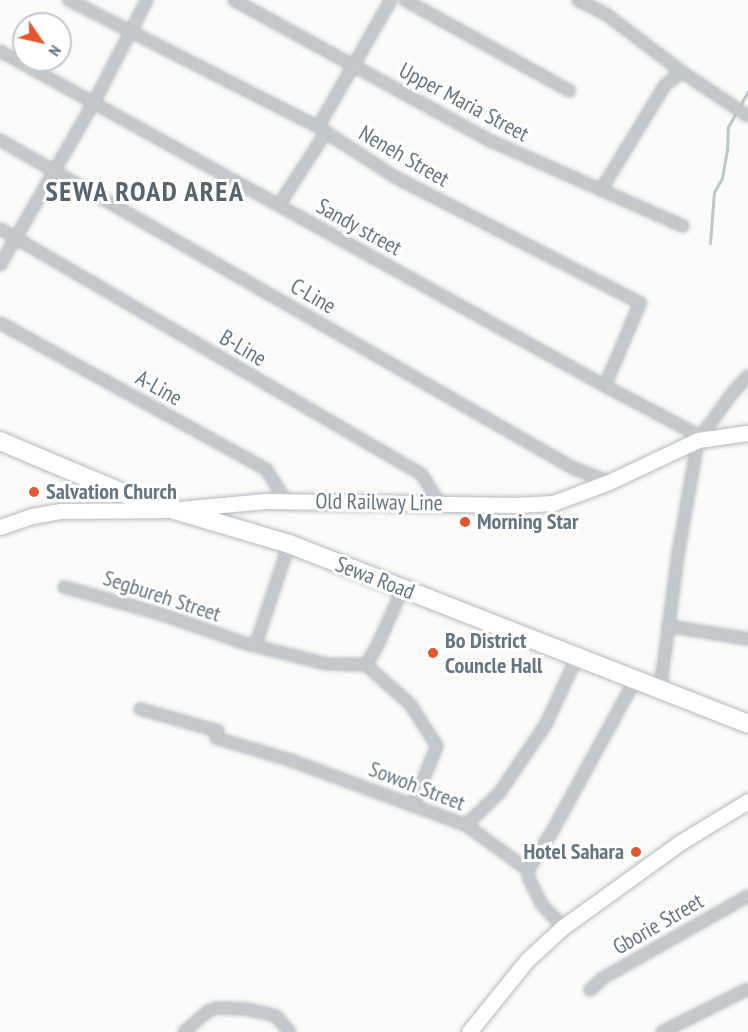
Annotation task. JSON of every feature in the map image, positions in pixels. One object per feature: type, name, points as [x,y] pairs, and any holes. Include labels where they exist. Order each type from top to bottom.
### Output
[{"type":"main road","name":"Sewa Road","points":[[0,441],[91,481],[169,510],[289,544],[748,724]]},
{"type":"street","name":"Neneh Street","points":[[69,0],[322,129],[395,177],[640,303],[605,386]]},
{"type":"street","points":[[0,265],[56,171],[147,0]]},
{"type":"street","name":"Upper Maria Street","points":[[234,0],[491,141],[683,226]]},
{"type":"street","points":[[279,205],[322,129],[353,66],[392,0]]},
{"type":"street","points":[[405,0],[570,92]]},
{"type":"street","points":[[578,0],[607,15],[682,72],[746,115]]},
{"type":"street","name":"Sandy street","points":[[0,51],[699,438]]},
{"type":"street","points":[[601,190],[665,85],[682,72]]},
{"type":"street","name":"C-Line","points":[[0,140],[573,468],[609,482]]},
{"type":"street","name":"B-Line","points":[[0,229],[422,475],[440,504]]},
{"type":"street","name":"A-Line","points":[[0,323],[266,470],[286,501]]},
{"type":"street","points":[[660,690],[679,548],[699,438],[748,376]]},
{"type":"street","name":"Old Railway Line","points":[[0,527],[32,516],[60,511],[169,510],[286,501],[440,504],[553,503],[609,482],[699,438],[748,434]]},
{"type":"street","points":[[247,644],[256,644],[289,544]]},
{"type":"street","name":"Segbureh Street","points":[[64,587],[162,614],[247,644],[327,664],[366,665]]},
{"type":"street","points":[[403,588],[366,665],[410,704],[437,746],[413,804]]},
{"type":"street","points":[[668,626],[748,639]]},
{"type":"street","points":[[466,825],[500,792],[546,724],[577,657]]},
{"type":"street","points":[[563,927],[542,905],[529,879],[528,870],[635,680]]},
{"type":"street","name":"Sowoh Street","points":[[140,709],[218,731],[216,738],[242,743],[466,825],[528,870]]},
{"type":"street","points":[[470,1032],[527,960],[563,927],[681,842],[748,801]]},
{"type":"street","name":"Gborie Street","points":[[590,990],[603,978],[748,896]]},
{"type":"street","points":[[662,1032],[748,989]]},
{"type":"street","points":[[184,1032],[208,1011],[218,1008],[246,1009],[276,1016],[290,1032]]},
{"type":"waterway","points":[[710,243],[714,192],[722,178],[727,151],[728,127],[748,91]]},
{"type":"place","name":"Salvation Church","points":[[34,492]]},
{"type":"place","name":"Morning Star","points":[[465,522]]},
{"type":"place","name":"Bo District Councle Hall","points":[[433,653]]},
{"type":"place","name":"Hotel Sahara","points":[[636,852]]},
{"type":"district","name":"SEWA ROAD AREA","points":[[145,191]]}]
